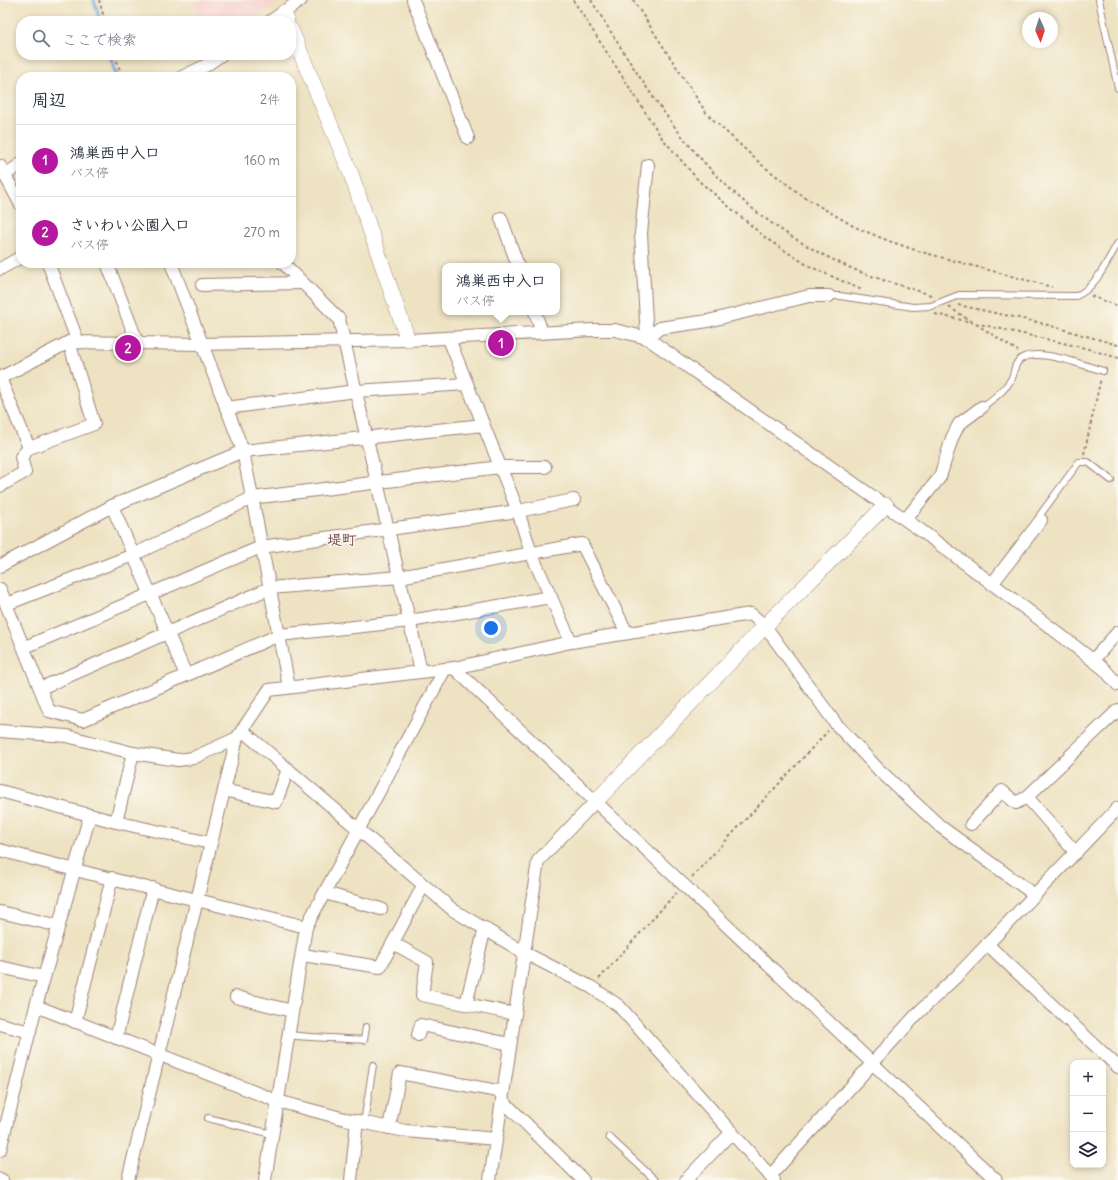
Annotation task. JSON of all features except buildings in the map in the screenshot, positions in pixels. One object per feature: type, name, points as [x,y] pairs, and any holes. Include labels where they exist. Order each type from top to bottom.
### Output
[{"type":"street","points":[[286,16],[301,0]]},
{"type":"street","points":[[413,0],[468,138]]},
{"type":"street","points":[[296,42],[351,174],[408,340]]},
{"type":"street","points":[[192,72],[214,60]]},
{"type":"street","points":[[647,338],[641,233],[648,165]]},
{"type":"street","points":[[16,166],[3,170],[16,195]]},
{"type":"street","points":[[501,218],[517,263]]},
{"type":"street","points":[[0,269],[16,260]]},
{"type":"street","points":[[0,486],[25,472],[21,457],[29,448],[94,424],[74,342],[50,268]]},
{"type":"street","points":[[109,268],[138,344]]},
{"type":"street","points":[[173,268],[242,451],[289,686]]},
{"type":"street","points":[[289,268],[339,319],[421,671]]},
{"type":"street","points":[[202,285],[303,283]]},
{"type":"street","points":[[647,338],[660,328],[708,321],[809,296],[829,296]]},
{"type":"street","points":[[536,315],[542,333]]},
{"type":"street","points":[[29,448],[0,378],[74,342],[202,344],[408,340],[615,330],[647,338],[906,519],[1104,669],[1118,686]]},
{"type":"street","points":[[449,339],[518,511],[532,553],[571,642]]},
{"type":"street","points":[[226,408],[356,392],[467,384]]},
{"type":"street","points":[[906,519],[940,477],[952,438],[959,424],[982,407]]},
{"type":"street","points":[[2,561],[112,506],[242,451],[483,425]]},
{"type":"street","points":[[8,604],[133,555],[252,498],[500,467],[545,466]]},
{"type":"street","points":[[25,647],[261,547],[518,511],[574,500]]},
{"type":"street","points":[[490,1180],[538,861],[765,626],[886,505]]},
{"type":"street","points":[[112,506],[186,675]]},
{"type":"street","points":[[992,584],[1041,520]]},
{"type":"street","points":[[41,688],[270,588],[400,577],[582,544],[627,633]]},
{"type":"street","points":[[0,589],[8,604],[49,711],[83,720],[278,635],[410,621],[551,597]]},
{"type":"street","points":[[128,1180],[210,843],[240,734],[269,690],[289,686],[449,668],[571,642],[751,614],[765,626],[836,724],[890,779],[941,827],[1035,896]]},
{"type":"street","points":[[1092,660],[1118,632]]},
{"type":"street","points":[[449,668],[595,802],[996,1180]]},
{"type":"street","points":[[264,1180],[306,927],[449,668]]},
{"type":"street","points":[[970,824],[1002,790],[1016,803],[1027,797],[1118,710]]},
{"type":"street","points":[[0,731],[67,736],[133,753],[178,760],[193,758],[240,734]]},
{"type":"street","points":[[240,734],[288,769],[423,886],[453,910],[525,953],[591,987],[619,1006],[772,1178],[918,1013],[1035,896],[1118,808]]},
{"type":"street","points":[[116,822],[133,753]]},
{"type":"street","points":[[224,790],[276,802],[288,769]]},
{"type":"street","points":[[0,791],[116,822],[210,843]]},
{"type":"street","points":[[1027,797],[1076,853]]},
{"type":"street","points":[[1,1143],[36,1006],[90,815]]},
{"type":"street","points":[[0,850],[75,871],[112,878],[306,927]]},
{"type":"street","points":[[75,1022],[112,878]]},
{"type":"street","points":[[302,955],[380,967],[423,886]]},
{"type":"street","points":[[116,1038],[153,888]]},
{"type":"street","points":[[325,892],[381,909]]},
{"type":"street","points":[[0,912],[59,926]]},
{"type":"street","points":[[466,1004],[485,928]]},
{"type":"street","points":[[393,943],[427,962],[422,995],[515,1014]]},
{"type":"street","points":[[987,944],[1118,1067]]},
{"type":"street","points":[[0,967],[44,977]]},
{"type":"street","points":[[236,996],[292,1011]]},
{"type":"street","points":[[36,1006],[277,1101],[361,1122],[406,1131],[496,1139]]},
{"type":"street","points":[[0,1024],[30,1032]]},
{"type":"street","points":[[418,1035],[421,1025],[510,1044]]},
{"type":"street","points":[[389,1128],[400,1073],[502,1096],[583,1180]]},
{"type":"street","points":[[351,1180],[361,1122]]},
{"type":"street","points":[[686,1180],[732,1132]]},
{"type":"lane","points":[[1098,0],[1118,88]]},
{"type":"lane","points":[[829,296],[840,296],[913,307],[931,306],[952,298],[966,295],[1068,297],[1085,293],[1118,243]]},
{"type":"lane","points":[[982,407],[1004,391],[1013,376],[1017,363],[1023,356],[1030,354],[1043,355],[1075,362],[1103,371]]},
{"type":"lane","points":[[1041,520],[1040,515],[1079,462],[1088,462],[1112,480]]},
{"type":"lane","points":[[288,1036],[364,1040],[366,1027]]},
{"type":"lane","points":[[361,1122],[373,1065]]},
{"type":"lane","points":[[208,1118],[272,1134]]},
{"type":"lane","points":[[609,1137],[655,1180]]},
{"type":"path","points":[[99,0],[104,16]]},
{"type":"path","points":[[573,0],[662,138],[699,181],[767,239],[807,265],[866,292]]},
{"type":"path","points":[[591,0],[656,103],[680,136],[732,193],[776,228],[828,258],[878,279],[938,297],[952,310],[1018,351],[1023,356]]},
{"type":"path","points":[[633,0],[707,114],[762,165],[804,197],[855,227],[889,241],[918,251],[1049,286],[1061,291],[1068,297]]},
{"type":"path","points":[[117,60],[120,72]]},
{"type":"path","points":[[1085,293],[1118,306]]},
{"type":"path","points":[[944,302],[970,309],[1037,322],[1118,345]]},
{"type":"path","points":[[934,314],[1085,348],[1118,358]]},
{"type":"path","points":[[1082,461],[1103,371]]},
{"type":"path","points":[[591,987],[683,886],[836,724]]},
{"type":"shaded area","points":[[192,0],[281,0],[257,16],[199,16]]},
{"type":"waterway","points":[[94,0],[99,16]]},
{"type":"waterway","points":[[112,60],[115,72]]},
{"type":"place","name":"鴻巣西中入口","points":[[501,343]]},
{"type":"place","name":"さいわい公園入口","points":[[128,348]]},
{"type":"district","name":"堤町","points":[[342,540]]}]
